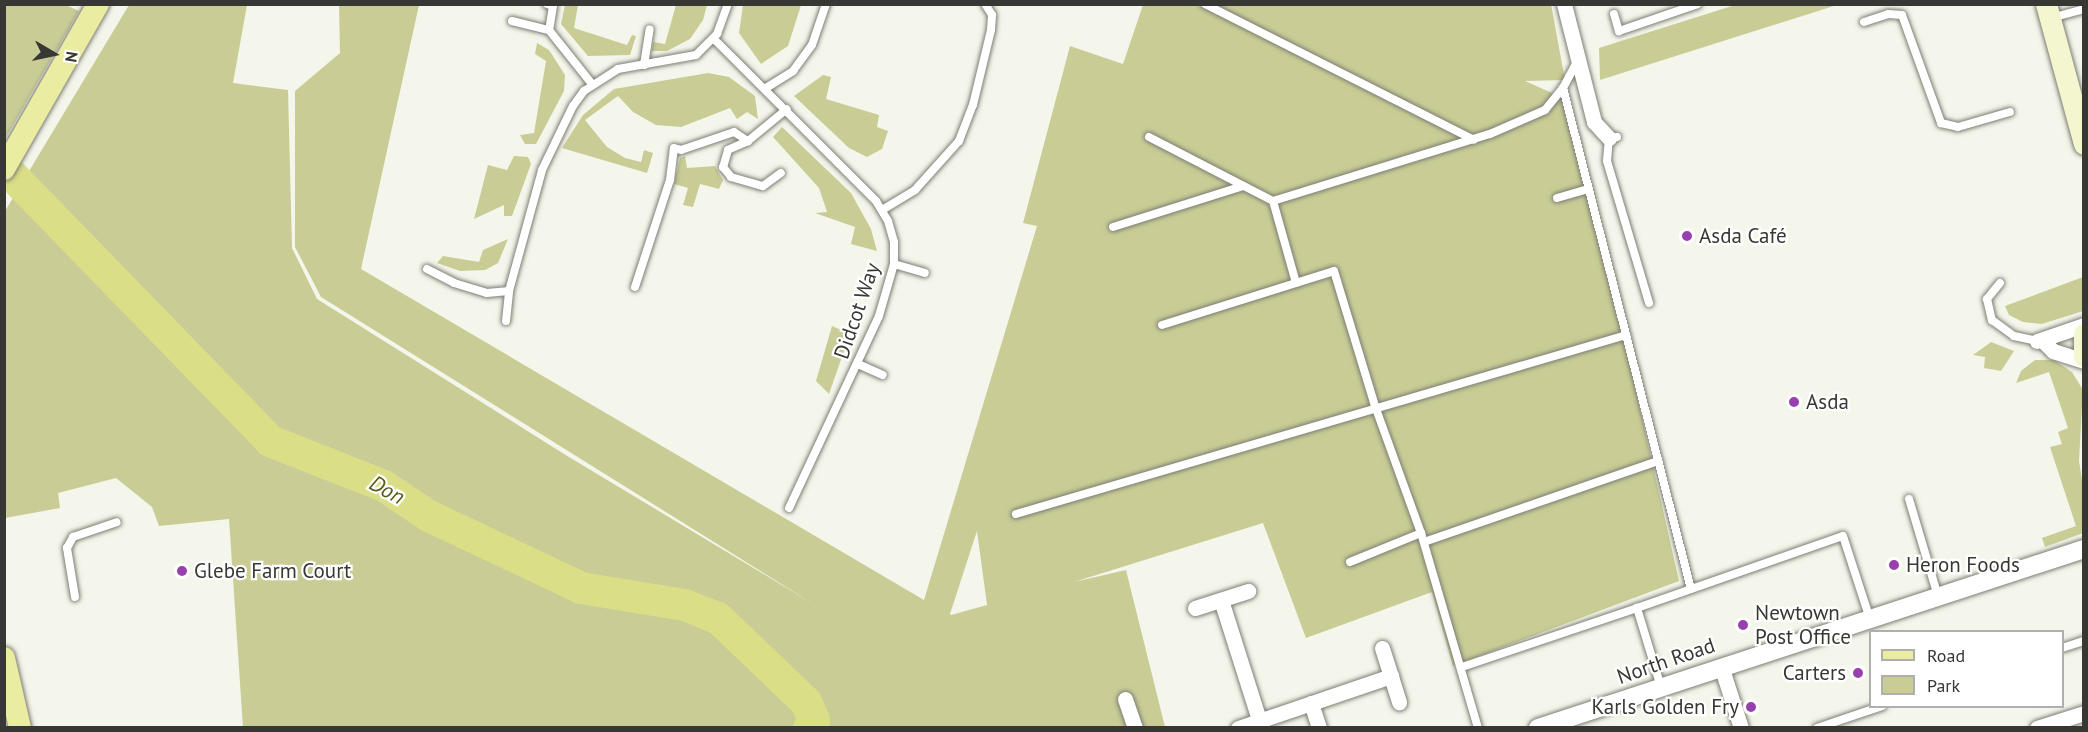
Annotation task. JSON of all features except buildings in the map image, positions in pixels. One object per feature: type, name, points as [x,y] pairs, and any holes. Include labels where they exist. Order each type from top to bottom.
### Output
[{"type":"main road","points":[[4,169],[98,4]]},
{"type":"main road","points":[[2048,11],[2084,144]]},
{"type":"main road","points":[[2084,334],[2084,356]]},
{"type":"main road","points":[[4,658],[20,728]]},
{"type":"street","points":[[1564,4],[1594,122],[1613,138]]},
{"type":"street","points":[[2084,326],[2056,332],[2040,342],[2053,351],[2084,361]]},
{"type":"street","name":"North Road","points":[[1538,728],[1721,666],[2084,549]]},
{"type":"street","points":[[1195,608],[1248,591]]},
{"type":"street","points":[[1221,600],[1259,720]]},
{"type":"street","points":[[1382,648],[1399,702]]},
{"type":"street","points":[[1721,666],[1741,728]]},
{"type":"street","points":[[1238,728],[1391,676]]},
{"type":"street","points":[[1125,699],[1135,728]]},
{"type":"street","points":[[1311,703],[1319,728]]},
{"type":"street","points":[[2037,728],[2084,713]]},
{"type":"lane","points":[[547,4],[553,6],[549,30]]},
{"type":"lane","points":[[506,321],[509,291],[552,144],[573,106],[592,84],[618,69],[696,55],[714,39],[728,4]]},
{"type":"lane","points":[[766,88],[793,71],[812,45],[826,4]]},
{"type":"lane","points":[[882,210],[915,190],[959,141],[987,50],[992,15],[985,4]]},
{"type":"lane","points":[[1205,4],[1474,140]]},
{"type":"lane","points":[[1614,14],[1619,31],[1698,4]]},
{"type":"lane","points":[[2048,11],[2084,9]]},
{"type":"lane","points":[[1864,22],[1888,14],[1902,15],[1941,123],[1958,127],[2010,112]]},
{"type":"lane","points":[[513,21],[549,30],[592,84]]},
{"type":"lane","points":[[644,65],[650,29]]},
{"type":"lane","name":"Didcot Way","points":[[714,39],[787,109],[882,210],[894,242],[894,264],[879,316],[789,508]]},
{"type":"lane","points":[[1149,137],[1273,201],[1474,140],[1545,110],[1563,88],[1578,60]]},
{"type":"lane","points":[[1563,88],[1691,589]]},
{"type":"lane","points":[[781,173],[763,186],[732,177],[723,167],[728,150],[748,141],[787,109]]},
{"type":"lane","points":[[635,286],[670,180],[674,148],[681,150],[734,132],[748,141]]},
{"type":"lane","points":[[1613,138],[1607,160],[1649,303]]},
{"type":"lane","points":[[1113,227],[1243,186]]},
{"type":"lane","points":[[1557,198],[1589,189]]},
{"type":"lane","points":[[1273,201],[1296,283]]},
{"type":"lane","points":[[894,264],[926,273]]},
{"type":"lane","points":[[427,269],[454,283],[487,293],[509,291]]},
{"type":"lane","points":[[1162,325],[1334,271],[1375,406],[1424,542],[1478,728]]},
{"type":"lane","points":[[2000,283],[1987,298],[1992,320],[2014,336],[2040,342]]},
{"type":"lane","points":[[1016,514],[1375,406],[1626,335]]},
{"type":"lane","points":[[858,364],[883,375]]},
{"type":"lane","points":[[1424,542],[1658,461]]},
{"type":"lane","points":[[1909,498],[1938,596]]},
{"type":"lane","points":[[75,597],[67,548],[73,537],[117,522]]},
{"type":"lane","points":[[1350,562],[1421,533]]},
{"type":"lane","points":[[1462,667],[1843,536],[1870,619]]},
{"type":"lane","points":[[1637,608],[1661,687]]},
{"type":"lane","points":[[2064,647],[2084,641]]},
{"type":"lane","points":[[1816,728],[1876,708]]},
{"type":"green space","points":[[5,4],[66,5],[79,11],[5,139]]},
{"type":"green space","points":[[1551,4],[1565,80],[1525,81],[1570,101],[1679,581],[1453,666],[1432,592],[1306,638],[1263,523],[1074,582],[1126,570],[1165,727],[243,728],[229,519],[159,526],[152,507],[116,478],[58,493],[60,508],[5,518],[5,211],[129,5],[247,5],[233,83],[288,90],[292,248],[317,299],[564,454],[815,605],[321,297],[295,247],[295,91],[340,53],[339,5],[419,5],[361,269],[924,600],[1037,226],[1023,223],[1070,46],[1123,64],[1143,5]],"holes":[[[977,531],[987,605],[950,614]]]},
{"type":"green space","points":[[565,5],[578,5],[574,28],[627,45],[632,35],[636,36],[630,55],[588,56],[561,24]]},
{"type":"green space","points":[[676,5],[707,5],[703,20],[690,39],[667,51],[652,51],[653,42],[665,44]]},
{"type":"green space","points":[[743,5],[801,5],[788,46],[761,64],[739,33]]},
{"type":"green space","points":[[1735,5],[1837,5],[1600,80],[1599,48]]},
{"type":"green space","points":[[537,43],[549,50],[565,75],[564,91],[536,144],[525,144],[520,135],[534,133],[546,61],[535,54]]},
{"type":"green space","points":[[708,73],[729,77],[755,96],[758,119],[747,112],[737,119],[730,108],[681,127],[656,125],[633,112],[618,96],[585,120],[607,147],[625,158],[641,162],[644,150],[653,153],[647,173],[562,148],[583,115],[614,89]]},
{"type":"green space","points":[[823,75],[831,77],[826,99],[879,115],[877,127],[888,131],[882,149],[867,157],[849,148],[794,96]]},
{"type":"green space","points":[[782,127],[851,193],[871,229],[877,251],[851,244],[855,227],[815,213],[827,212],[819,188],[773,137]]},
{"type":"green space","points":[[514,156],[528,157],[531,164],[512,216],[504,216],[504,205],[474,219],[488,165],[507,170]]},
{"type":"green space","points":[[685,156],[687,168],[715,166],[723,180],[719,189],[700,184],[693,207],[683,205],[688,188],[674,184],[680,158]]},
{"type":"green space","points":[[508,239],[498,263],[485,270],[460,271],[437,263],[443,256],[479,262],[483,250]]},
{"type":"green space","points":[[2083,277],[2083,311],[2042,324],[2023,322],[2009,315],[2005,306]]},
{"type":"green space","points":[[832,326],[850,334],[829,394],[816,381]]},
{"type":"green space","points":[[1991,342],[2014,351],[2001,371],[1984,368],[1985,357],[1973,355]]},
{"type":"green space","points":[[2035,360],[2054,360],[2072,372],[2083,390],[2079,461],[2083,485],[2083,533],[2045,547],[2042,538],[2076,526],[2050,447],[2062,444],[2058,432],[2068,428],[2049,372],[2016,383],[2021,371]]},
{"type":"waterway","name":"Don","points":[[4,167],[270,441],[384,486],[429,516],[581,588],[685,605],[718,618],[806,702],[814,720],[809,728]]},
{"type":"place","name":"Asda Café","points":[[1687,236]]},
{"type":"place","name":"Asda","points":[[1794,402]]},
{"type":"place","name":"Heron Foods","points":[[1894,565]]},
{"type":"place","name":"Glebe Farm Court","points":[[182,571]]},
{"type":"place","name":"Newtown Post Office","points":[[1743,625]]},
{"type":"place","name":"Carters","points":[[1858,673]]},
{"type":"place","name":"Karls Golden Fry","points":[[1751,707]]}]
